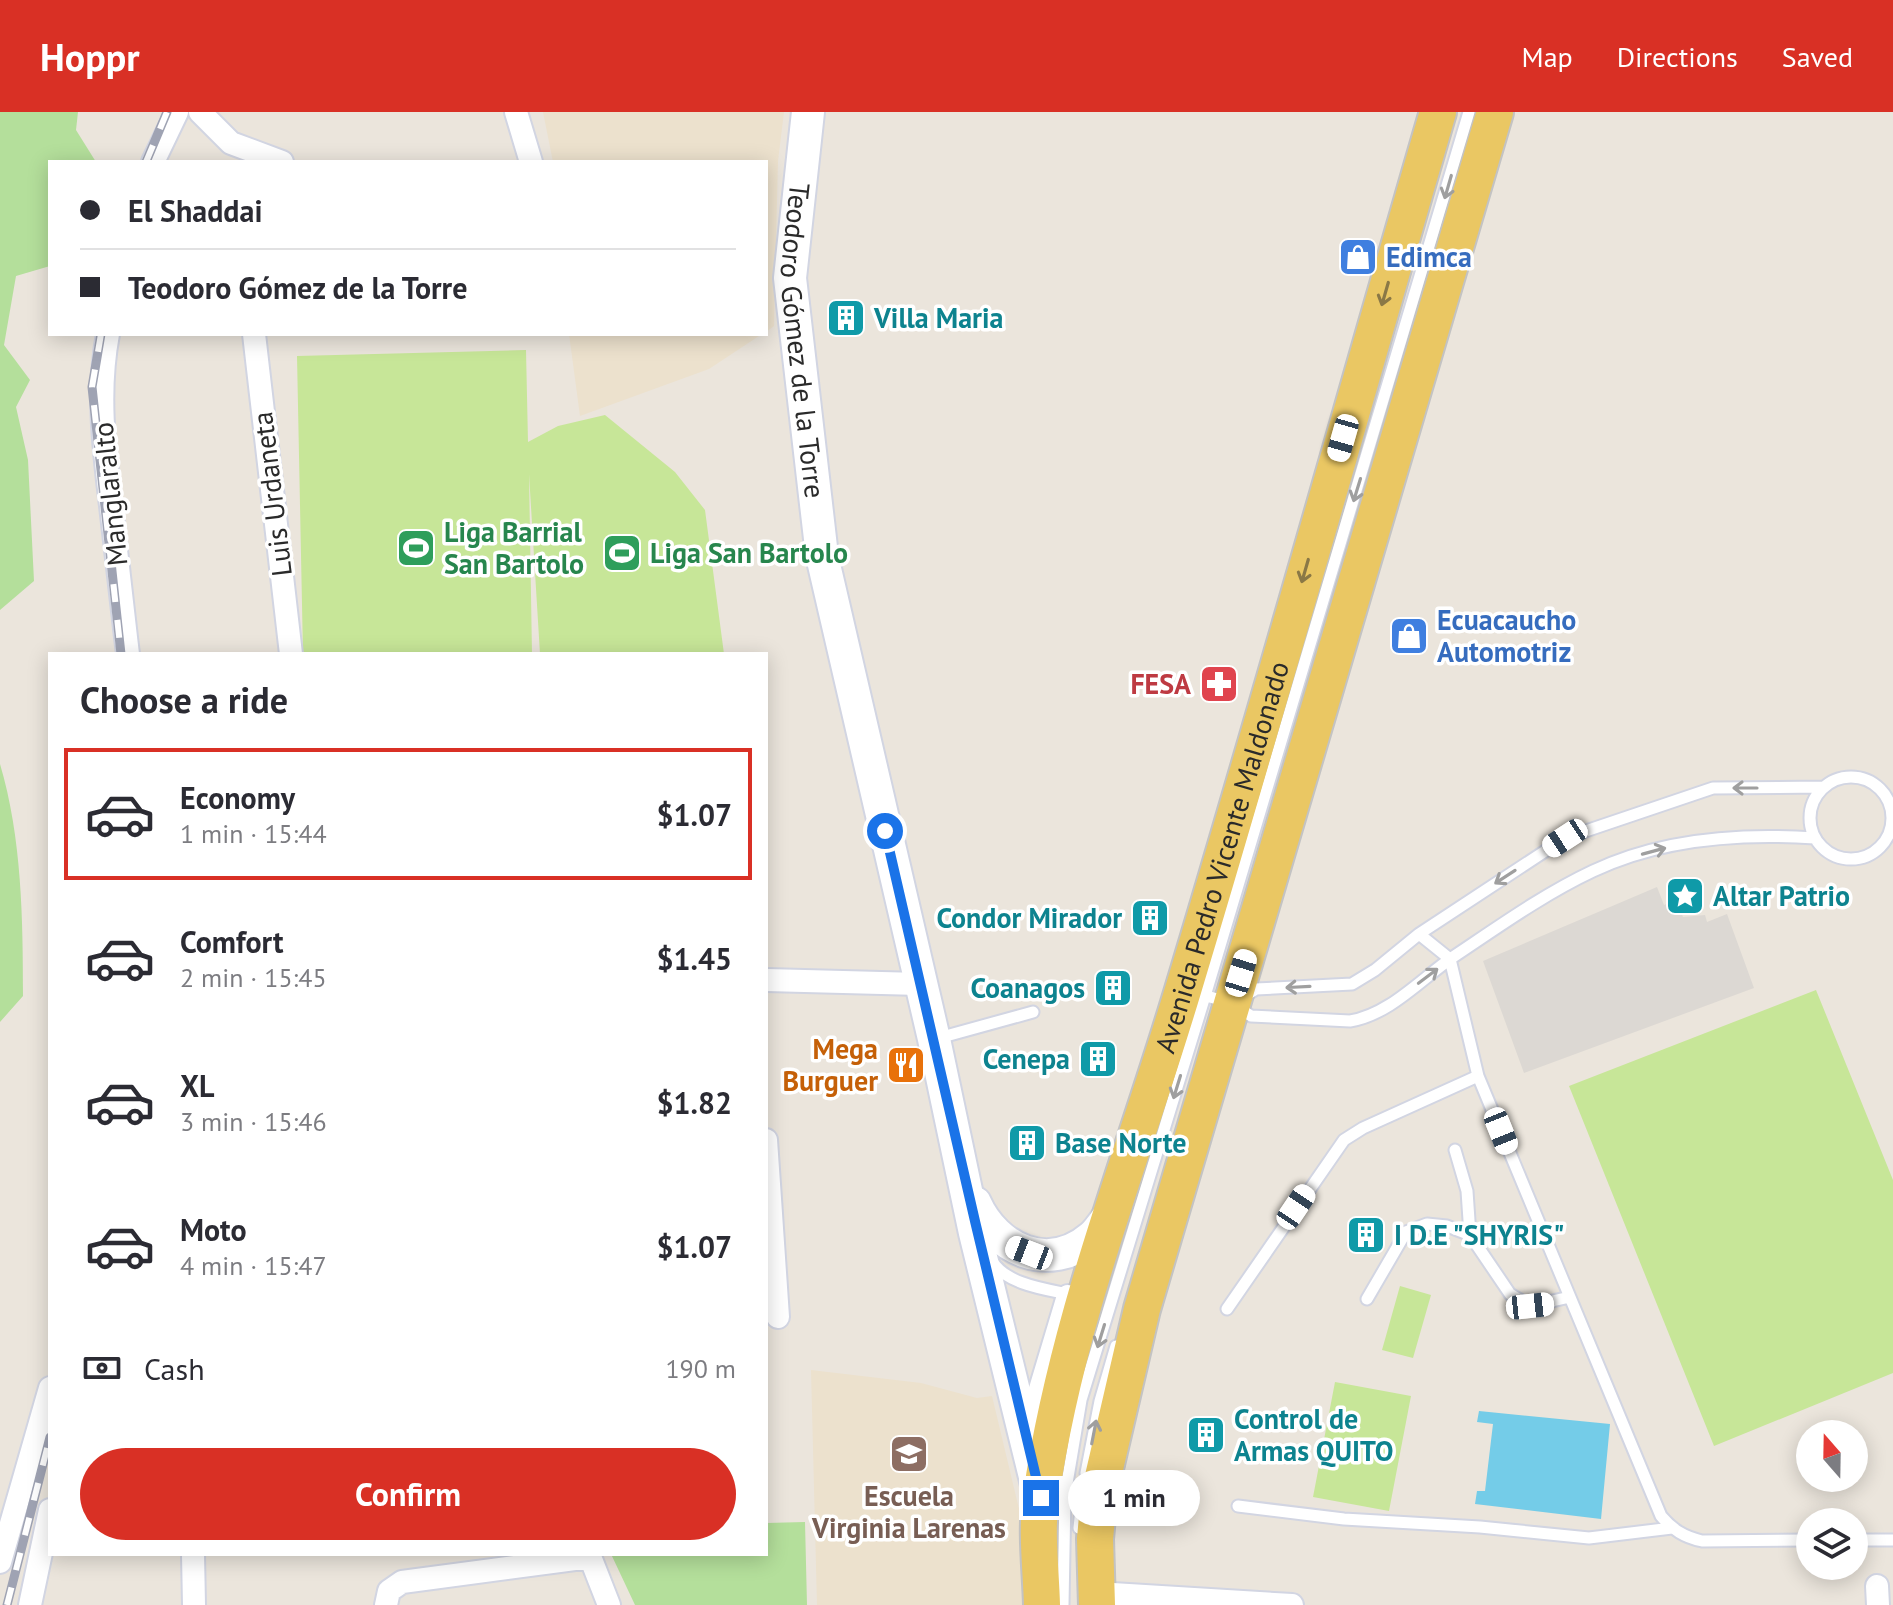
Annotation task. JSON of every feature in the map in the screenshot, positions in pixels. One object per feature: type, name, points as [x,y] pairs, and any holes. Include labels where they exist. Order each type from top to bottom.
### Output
[{"type":"main road","name":"Avenida Pedro Vicente Maldonado","points":[[1096,1599],[1095,1539],[1099,1494],[1213,998],[1438,112]]},
{"type":"main road","name":"Avenida Pedro Vicente Maldonado","points":[[1042,1605],[1041,1498],[1070,1352],[1100,1227],[1213,998],[1495,112]]},
{"type":"street","points":[[154,160],[177,112]]},
{"type":"street","points":[[200,112],[232,153],[271,160]]},
{"type":"street","points":[[516,112],[530,160]]},
{"type":"street","name":"Teodoro Gómez de la Torre","points":[[808,112],[790,278],[822,556],[934,1039],[975,1233],[1041,1498]]},
{"type":"street","name":"Manglaralto","points":[[108,336],[101,377],[101,401],[128,652]]},
{"type":"street","name":"Luis Urdaneta","points":[[254,336],[291,652]]},
{"type":"street","points":[[768,980],[920,984]]},
{"type":"street","points":[[768,1170],[778,1317]]},
{"type":"street","name":"Teodoro Gómez de la Torre","points":[[964,1177],[990,1230],[1007,1245],[1029,1253],[1051,1255],[1074,1249],[1100,1227]]},
{"type":"street","points":[[1026,1438],[1068,1294],[1100,1227]]},
{"type":"street","points":[[0,1562],[48,1395]]},
{"type":"street","points":[[30,1605],[48,1520]]},
{"type":"street","points":[[193,1556],[194,1605]]},
{"type":"street","points":[[386,1605],[389,1591],[402,1582],[589,1556],[609,1605]]},
{"type":"street","points":[[1096,1599],[1292,1605]]},
{"type":"lane","points":[[1063,1605],[1065,1495],[1081,1400],[1120,1290],[1213,998],[1469,112]]},
{"type":"lane","points":[[1265,848],[1485,112]]},
{"type":"lane","points":[[1860,777],[1888,792],[1893,816],[1889,844],[1864,857],[1850,859],[1824,849],[1815,838],[1810,825],[1814,798],[1834,780],[1860,777]]},
{"type":"lane","points":[[1213,998],[1256,989],[1352,984],[1375,970],[1419,934],[1565,838],[1713,788],[1823,787]]},
{"type":"lane","points":[[1213,998],[1251,1016],[1339,1021],[1363,1019],[1527,909],[1595,870],[1647,852],[1701,840],[1766,835],[1815,838]]},
{"type":"lane","points":[[1419,934],[1450,959],[1478,1076],[1661,1516],[1686,1537],[1702,1541],[1796,1540]]},
{"type":"lane","points":[[934,1039],[1033,1012]]},
{"type":"lane","points":[[1227,1309],[1344,1140],[1363,1128],[1478,1076]]},
{"type":"lane","points":[[1455,1150],[1467,1191],[1470,1235],[1510,1294],[1530,1306],[1570,1297]]},
{"type":"lane","points":[[1367,1299],[1406,1232],[1427,1224],[1447,1226],[1470,1235]]},
{"type":"lane","points":[[975,1233],[998,1270],[1024,1283],[1068,1294]]},
{"type":"lane","points":[[1079,1537],[1079,1510],[1100,1401],[1120,1333]]},
{"type":"lane","points":[[1238,1506],[1344,1519],[1480,1527],[1589,1538],[1672,1528]]},
{"type":"lane","points":[[1868,1540],[1893,1540]]},
{"type":"shaded area","points":[[543,112],[784,112],[778,161],[774,326],[768,330],[768,160],[553,160]]},
{"type":"shaded area","points":[[569,336],[759,336],[709,369],[580,416]]},
{"type":"shaded area","points":[[1657,887],[1664,905],[1676,900],[1683,917],[1705,915],[1707,922],[1727,914],[1754,988],[1524,1073],[1483,961]]},
{"type":"shaded area","name":"Escuela Virginia Larenas","points":[[811,1370],[921,1383],[977,1398],[992,1396],[1020,1513],[1023,1605],[817,1605]]},
{"type":"green space","points":[[0,112],[78,112],[76,130],[95,160],[48,160],[48,267],[16,276],[4,345],[30,380],[16,407],[28,460],[34,581],[0,610]]},
{"type":"green space","name":"Liga Barrial San Bartolo","points":[[526,350],[528,442],[558,426],[605,415],[675,472],[705,510],[724,652],[540,652],[529,474],[532,652],[303,652],[297,356]]},
{"type":"green space","points":[[0,764],[17,850],[22,909],[23,996],[0,1022]]},
{"type":"green space","points":[[1816,990],[1893,1180],[1893,1373],[1714,1446],[1569,1086]]},
{"type":"green space","points":[[1400,1286],[1431,1295],[1413,1358],[1382,1350]]},
{"type":"green space","points":[[1335,1382],[1411,1396],[1389,1511],[1313,1497]]},
{"type":"green space","points":[[805,1522],[807,1605],[635,1605],[612,1556],[768,1556],[768,1523]]},
{"type":"water","points":[[1479,1411],[1610,1424],[1601,1519],[1475,1504],[1477,1491],[1485,1491],[1493,1424],[1477,1422]]},
{"type":"railway","points":[[147,160],[167,112]]},
{"type":"railway","points":[[101,336],[92,387],[121,652]]},
{"type":"railway","points":[[7,1605],[48,1445]]},
{"type":"place","name":"Edimca","points":[[1358,257]]},
{"type":"place","name":"Villa Maria","points":[[846,318]]},
{"type":"place","name":"Liga Barrial San Bartolo","points":[[416,548]]},
{"type":"place","name":"Liga San Bartolo","points":[[622,553]]},
{"type":"place","name":"Ecuacaucho Automotriz","points":[[1409,636]]},
{"type":"place","name":"FESA","points":[[1219,684]]},
{"type":"place","name":"Altar Patrio","points":[[1685,896]]},
{"type":"place","name":"Condor Mirador","points":[[1150,918]]},
{"type":"place","name":"Coanagos","points":[[1113,988]]},
{"type":"place","name":"Cenepa","points":[[1098,1059]]},
{"type":"place","name":"Mega Burguer","points":[[906,1065]]},
{"type":"place","name":"Base Norte","points":[[1027,1143]]},
{"type":"place","name":"I D.E \"SHYRIS\"","points":[[1366,1235]]},
{"type":"place","name":"Control de Armas QUITO","points":[[1206,1435]]},
{"type":"place","name":"Escuela Virginia Larenas","points":[[909,1454]]},
{"type":"route","points":[[885,831],[975,1233],[1041,1498]]}]
